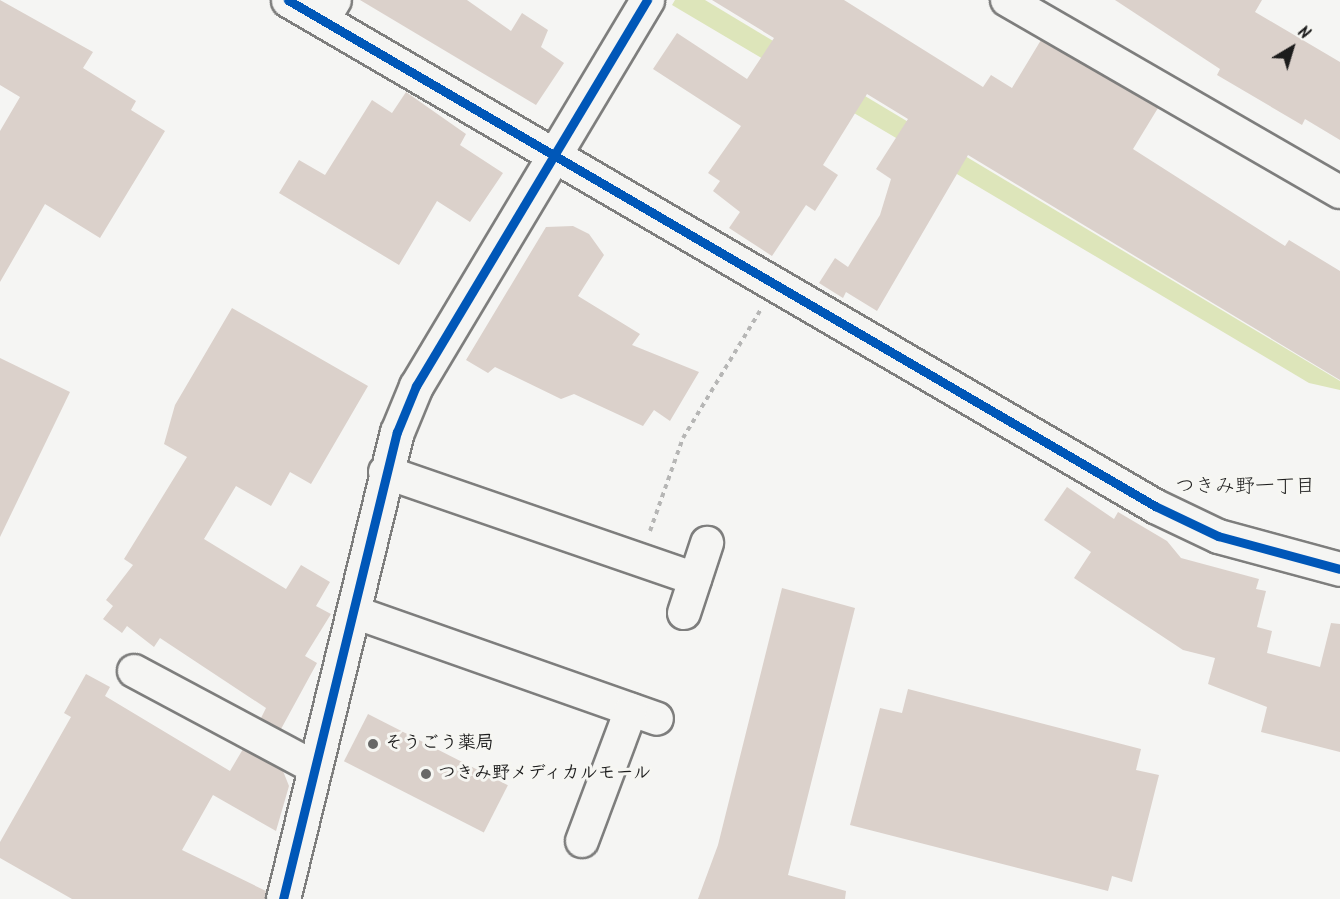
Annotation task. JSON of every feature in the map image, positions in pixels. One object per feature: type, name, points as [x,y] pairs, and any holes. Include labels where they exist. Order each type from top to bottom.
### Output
[{"type":"street","points":[[288,0],[329,10],[554,157],[774,287],[1155,506],[1218,536],[1340,569]]},
{"type":"street","points":[[283,899],[354,612],[385,472],[416,386],[647,0]]},
{"type":"street","points":[[1008,0],[1340,192]]},
{"type":"street","points":[[385,472],[547,514],[640,560],[695,579]]},
{"type":"street","points":[[684,613],[707,543]]},
{"type":"street","points":[[354,612],[504,678],[644,714],[616,786],[582,841]]},
{"type":"street","points":[[134,671],[316,768]]},
{"type":"path","points":[[640,560],[683,438],[774,287]]},
{"type":"green space","points":[[675,0],[705,0],[1340,381],[1340,390],[1309,383],[672,5]]},
{"type":"building","points":[[0,0],[93,52],[83,68],[136,101],[131,110],[165,131],[100,238],[45,204],[0,282],[0,131],[20,97],[0,85]]},
{"type":"building","points":[[360,0],[467,0],[511,31],[522,13],[548,30],[541,47],[564,63],[536,105]]},
{"type":"building","points":[[712,0],[844,0],[983,87],[991,75],[1012,88],[1041,40],[1158,108],[1133,149],[1285,246],[1289,240],[1340,271],[1340,380],[968,155],[877,311],[846,292],[843,298],[819,283],[835,258],[848,267],[880,215],[891,179],[876,169],[908,119],[867,94],[823,165],[838,175],[815,211],[806,205],[772,256],[729,228],[740,212],[713,191],[720,181],[708,173],[741,126],[653,69],[677,33],[747,79],[774,38]]},
{"type":"building","points":[[1115,0],[1262,0],[1255,12],[1340,62],[1340,140],[1305,119],[1302,125],[1217,75],[1220,69]]},
{"type":"building","points":[[406,92],[466,134],[460,145],[503,173],[470,222],[437,201],[399,265],[279,193],[299,160],[325,175],[372,100],[392,113]]},
{"type":"building","points":[[573,226],[589,234],[604,255],[578,296],[640,334],[632,345],[699,372],[670,421],[654,410],[643,426],[574,394],[561,399],[495,367],[488,373],[466,360],[546,227]]},
{"type":"building","points":[[232,308],[368,386],[311,484],[290,472],[271,506],[236,486],[204,539],[286,589],[301,565],[330,582],[316,606],[331,614],[305,656],[317,663],[281,729],[261,718],[266,708],[160,638],[154,647],[127,626],[122,633],[103,619],[113,606],[106,600],[133,565],[124,559],[187,457],[164,444],[175,405]]},
{"type":"building","points":[[0,358],[70,392],[0,537]]},
{"type":"building","points":[[1067,487],[1114,519],[1118,512],[1167,541],[1181,558],[1259,579],[1256,589],[1266,591],[1257,627],[1272,631],[1267,653],[1320,667],[1331,623],[1340,624],[1340,752],[1261,732],[1267,707],[1208,684],[1215,658],[1183,650],[1074,578],[1091,552],[1044,520]]},
{"type":"building","points":[[782,588],[855,608],[788,875],[846,891],[845,899],[698,899],[718,845]]},
{"type":"building","points":[[86,674],[110,687],[105,696],[230,771],[243,749],[283,771],[289,786],[276,831],[213,795],[182,850],[266,891],[265,899],[72,899],[0,858],[0,842],[71,717],[64,713]]},
{"type":"building","points":[[908,689],[1141,749],[1136,770],[1159,775],[1132,882],[1112,876],[1108,891],[850,825],[880,708],[902,713]]},
{"type":"building","name":"つきみ野メディカルモール","points":[[368,714],[508,785],[484,832],[344,761]]},
{"type":"cycle path","points":[[288,0],[1155,506],[1218,536],[1340,569]]},
{"type":"cycle path","points":[[283,899],[397,432],[416,386],[647,0]]},
{"type":"place","name":"そうごう薬局","points":[[373,744]]},
{"type":"place","name":"つきみ野メディカルモール","points":[[426,774]]},
{"type":"district","name":"つきみ野一丁目","points":[[1245,487]]}]
